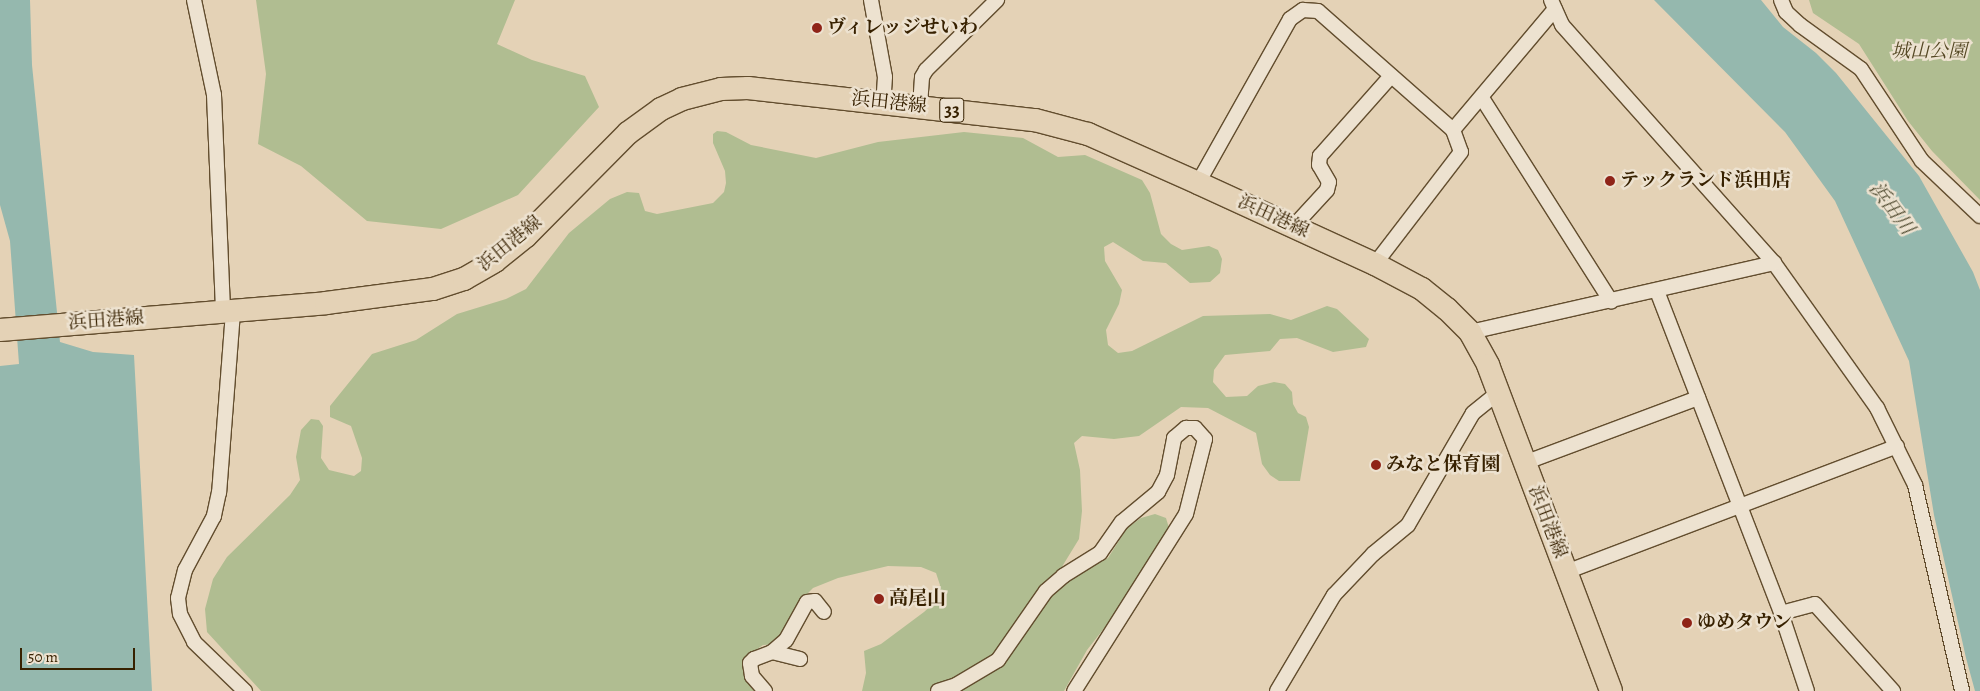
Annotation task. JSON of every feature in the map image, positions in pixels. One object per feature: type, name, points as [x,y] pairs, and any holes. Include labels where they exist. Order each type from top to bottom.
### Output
[{"type":"main road","name":"浜田港線","points":[[3,330],[228,312],[395,295],[433,289],[464,279],[495,261],[526,236],[628,133],[661,109],[682,99],[721,89],[748,88],[920,106],[1008,116],[1061,126],[1113,144],[1375,264],[1422,289],[1470,332],[1499,392],[1611,691]]},
{"type":"street","points":[[194,0],[214,95],[228,312],[219,492],[214,516],[185,570],[178,598],[183,622],[194,642],[245,691]]},
{"type":"street","points":[[871,0],[885,77],[882,103]]},
{"type":"street","points":[[920,106],[922,77],[926,70],[997,0]]},
{"type":"street","points":[[1781,0],[1786,12],[1800,25],[1861,69],[1922,161],[1980,216]]},
{"type":"street","points":[[1453,130],[1482,98],[1553,5],[1562,24],[1774,263],[1877,408],[1915,484],[1962,691]]},
{"type":"street","points":[[1198,183],[1295,14],[1318,11],[1453,130],[1460,156],[1375,264]]},
{"type":"street","points":[[1293,227],[1326,190],[1329,182],[1319,165],[1320,156],[1391,76]]},
{"type":"street","points":[[1482,98],[1611,301]]},
{"type":"street","points":[[1470,332],[1774,263]]},
{"type":"street","points":[[1657,290],[1781,614],[1807,691]]},
{"type":"street","points":[[1277,691],[1334,595],[1373,554],[1408,525],[1473,413],[1499,392]]},
{"type":"street","points":[[1524,463],[1698,398]]},
{"type":"street","points":[[938,691],[956,685],[998,660],[1046,591],[1063,576],[1100,554],[1122,522],[1158,492],[1166,475],[1174,438],[1186,428],[1195,428],[1205,439],[1186,514],[1074,691]]},
{"type":"street","points":[[1566,572],[1897,446]]},
{"type":"street","points":[[772,652],[786,640],[807,602],[815,601],[824,612]]},
{"type":"street","points":[[1781,614],[1815,604],[1893,691]]},
{"type":"street","points":[[765,691],[754,681],[750,663],[761,654],[772,652],[800,659]]},
{"type":"green space","points":[[256,0],[515,0],[497,44],[532,60],[585,76],[599,107],[518,195],[441,229],[367,221],[301,166],[258,144],[266,74]]},
{"type":"green space","name":"城山公園","points":[[1809,0],[1980,0],[1980,200],[1932,151],[1908,121],[1859,44],[1813,13]]},
{"type":"green space","points":[[717,131],[726,132],[751,145],[816,158],[878,142],[964,132],[1023,138],[1058,157],[1085,155],[1142,180],[1150,193],[1161,234],[1171,244],[1182,250],[1209,246],[1218,250],[1222,259],[1220,273],[1210,282],[1190,283],[1166,263],[1143,261],[1113,242],[1104,247],[1105,261],[1122,290],[1119,304],[1106,330],[1108,345],[1118,353],[1132,351],[1203,316],[1270,314],[1291,320],[1327,306],[1337,309],[1369,339],[1366,347],[1333,352],[1297,338],[1280,339],[1270,351],[1225,355],[1214,370],[1213,382],[1226,397],[1247,396],[1258,386],[1274,382],[1285,384],[1292,392],[1293,404],[1298,413],[1306,417],[1309,427],[1300,481],[1279,481],[1270,475],[1262,464],[1256,433],[1208,408],[1181,407],[1139,436],[1114,439],[1082,436],[1074,443],[1080,470],[1082,511],[1079,539],[1060,570],[1070,577],[1108,558],[1127,528],[1141,518],[1155,514],[1166,518],[1169,528],[1127,599],[1087,650],[1064,691],[862,691],[866,673],[864,651],[881,644],[924,612],[936,601],[940,585],[936,573],[921,567],[888,566],[838,578],[813,588],[802,599],[777,644],[763,645],[746,657],[748,681],[756,691],[261,691],[207,632],[205,609],[213,579],[227,557],[290,495],[300,480],[296,457],[301,430],[311,419],[319,420],[323,426],[321,458],[329,470],[354,476],[361,471],[362,458],[351,426],[330,417],[330,406],[372,354],[416,340],[457,314],[506,299],[526,289],[569,233],[610,199],[627,192],[639,193],[645,211],[657,214],[713,203],[724,192],[726,183],[725,171],[713,143],[713,134]]},
{"type":"water","points":[[0,0],[30,0],[32,65],[60,342],[93,352],[134,355],[152,691],[0,691],[0,366],[19,364],[10,241],[0,205]]},
{"type":"water","name":"浜田川","points":[[1654,0],[1761,0],[1783,27],[1816,53],[1836,73],[1919,176],[1973,272],[1980,290],[1980,691],[1975,691],[1966,658],[1934,515],[1909,361],[1835,201],[1785,132]]},
{"type":"place","name":"ヴィレッジせいわ","points":[[817,28]]},
{"type":"place","name":"テックランド浜田店","points":[[1610,181]]},
{"type":"place","name":"みなと保育園","points":[[1376,465]]},
{"type":"place","name":"高尾山","points":[[879,599]]},
{"type":"place","name":"ゆめタウン","points":[[1687,623]]}]
